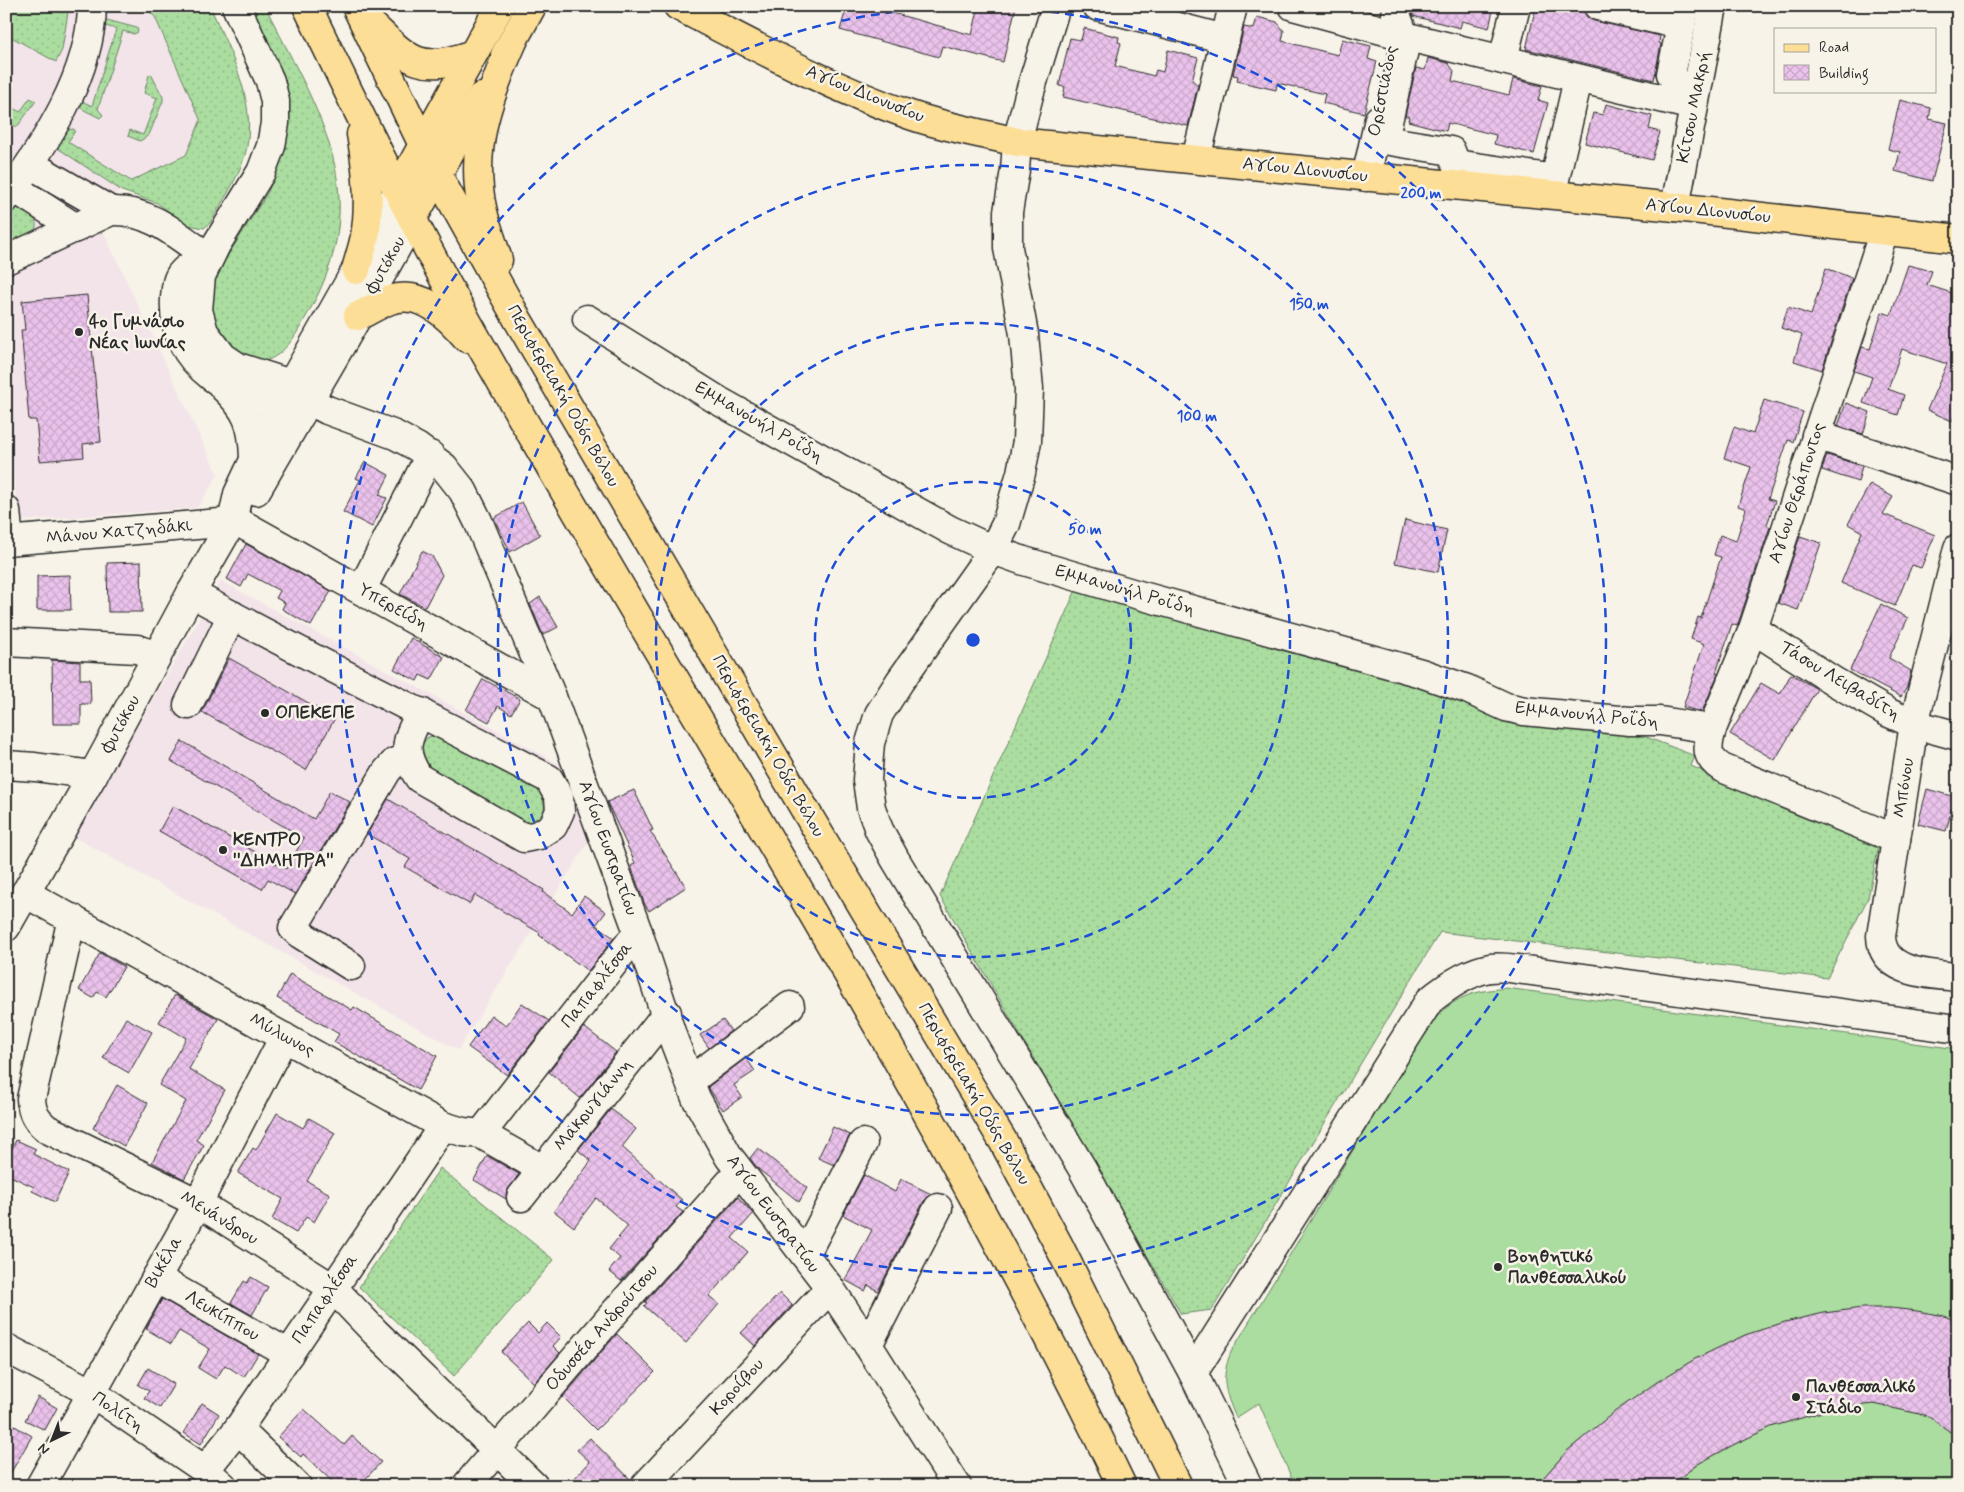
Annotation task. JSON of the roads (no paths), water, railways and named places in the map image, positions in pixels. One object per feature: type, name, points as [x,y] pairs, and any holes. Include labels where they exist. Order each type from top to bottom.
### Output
[{"type":"main road","points":[[307,6],[398,190],[492,366],[911,1083],[1014,1273],[1122,1486]]},
{"type":"main road","name":"Φυτόκου","points":[[398,190],[500,6]]},
{"type":"main road","name":"Φυτόκου","points":[[413,218],[532,6]]},
{"type":"main road","name":"Αγίου Διονυσίου","points":[[678,6],[714,15],[871,100],[945,125],[1017,142],[1675,207],[1958,239]]},
{"type":"main road","points":[[358,9],[403,54],[416,61],[430,64],[472,54]]},
{"type":"main road","name":"Περιφερειακή Οδός Βόλου","points":[[358,9],[437,174],[518,320],[806,812],[1003,1140],[1063,1253],[1178,1486]]},
{"type":"main road","points":[[514,39],[496,79],[483,120],[478,171],[482,211],[518,320]]},
{"type":"main road","points":[[355,106],[366,166],[368,205],[365,236],[356,270]]},
{"type":"main road","points":[[358,316],[400,298],[421,301],[440,310],[447,316],[492,366]]},
{"type":"street","points":[[76,228],[10,193],[30,164],[62,109],[84,60],[90,37],[92,6]]},
{"type":"street","points":[[236,6],[270,81],[275,100],[275,128],[268,157],[261,172],[208,258],[201,276],[198,299],[201,321],[209,340],[223,357],[238,367],[294,395]]},
{"type":"street","points":[[1056,6],[1028,95],[1017,142],[1015,170],[1008,212],[1008,248],[1024,334],[1029,389],[1027,441],[1016,493],[1006,524],[993,550],[900,680],[879,714],[870,743],[867,780],[871,808],[879,830],[895,860],[1082,1168],[1193,1373],[1248,1486]]},
{"type":"street","points":[[1097,6],[1225,39]]},
{"type":"street","points":[[1196,160],[1233,6]]},
{"type":"street","points":[[1293,6],[1380,20],[1502,60],[1686,104]]},
{"type":"street","points":[[1380,20],[1396,14],[1398,6]]},
{"type":"street","points":[[1502,60],[1516,6]]},
{"type":"street","points":[[1598,6],[1683,16],[1671,74],[1681,88],[1686,104]]},
{"type":"street","name":"Κίτσου Μακρή","points":[[1675,207],[1686,104],[1713,6]]},
{"type":"street","points":[[1380,20],[1406,41],[1384,140],[1451,151],[1456,164],[1555,178],[1578,79]]},
{"type":"street","name":"Ορεστιάδος","points":[[1366,177],[1396,42],[1380,20]]},
{"type":"street","points":[[30,164],[111,211],[132,212],[151,219],[208,258]]},
{"type":"street","name":"Φυτόκου","points":[[233,520],[243,512],[251,501],[294,395],[398,190]]},
{"type":"street","points":[[6,260],[111,211]]},
{"type":"street","name":"Φυτόκου","points":[[6,927],[93,775],[191,593],[233,520],[238,494],[254,458],[294,395],[358,316],[413,218]]},
{"type":"street","name":"Αγίου Θεράποντος","points":[[1710,741],[1753,629],[1884,231]]},
{"type":"street","points":[[208,258],[187,267],[180,275],[176,290],[175,318],[184,346],[234,398],[247,416],[252,432],[254,458]]},
{"type":"street","name":"Εμμανουήλ Ροΐδη","points":[[587,318],[718,400],[950,530],[993,550],[1139,595],[1421,672],[1458,685],[1506,707],[1539,713],[1630,721],[1660,721],[1710,741]]},
{"type":"street","points":[[213,377],[252,397],[268,401],[294,395]]},
{"type":"street","name":"Αγίου Ευστρατίου","points":[[294,395],[395,436],[430,455],[454,478],[471,506],[552,696],[696,1098],[739,1172],[830,1288],[957,1486]]},
{"type":"street","points":[[1816,435],[1958,481]]},
{"type":"street","points":[[362,589],[430,455]]},
{"type":"street","points":[[6,510],[8,541]]},
{"type":"street","name":"Μάνου Χατζηδάκι","points":[[8,541],[233,520]]},
{"type":"street","name":"Υπερείδη","points":[[233,520],[362,589],[552,696]]},
{"type":"street","name":"Μπόνου","points":[[1958,548],[1914,724],[1881,931],[1883,947],[1892,960],[1909,970],[1958,977]]},
{"type":"street","points":[[191,593],[232,615],[421,712],[549,779],[559,797],[560,811],[553,826],[539,835],[524,838],[419,778],[409,760],[407,749],[411,731],[421,712]]},
{"type":"street","points":[[188,705],[232,615]]},
{"type":"street","name":"Τάσου Λειβαδίτη","points":[[1753,629],[1835,682],[1889,713],[1914,724],[1958,736]]},
{"type":"street","points":[[6,642],[138,649],[157,656]]},
{"type":"street","points":[[1710,741],[1714,762],[1722,768],[1896,839]]},
{"type":"street","points":[[351,966],[293,928],[387,771],[395,762],[409,760]]},
{"type":"street","points":[[6,765],[93,775]]},
{"type":"street","name":"Μύλωνος","points":[[25,893],[443,1126],[463,1132],[481,1134],[542,1169]]},
{"type":"street","name":"Μενάνδρου","points":[[72,918],[32,1091],[32,1111],[38,1122],[47,1129],[198,1203],[332,1288],[534,1486]]},
{"type":"street","name":"Παπαφλέσσα","points":[[481,1134],[638,932]]},
{"type":"street","points":[[1193,1373],[1429,1002],[1456,982],[1476,973],[1491,968],[1518,969],[1958,1029]]},
{"type":"street","points":[[690,1082],[790,1006]]},
{"type":"street","name":"Μακρυγιάννη","points":[[521,1197],[667,1013]]},
{"type":"street","name":"Βικέλα","points":[[40,1486],[198,1203],[284,1037]]},
{"type":"street","name":"Παπαφλέσσα","points":[[214,1478],[238,1428],[443,1126]]},
{"type":"street","points":[[805,1255],[863,1143]]},
{"type":"street","name":"Οδυσσέα Ανδρούτσου","points":[[466,1486],[615,1312],[739,1172]]},
{"type":"street","points":[[868,1346],[938,1208]]},
{"type":"street","name":"Λευκίππου","points":[[156,1278],[289,1354]]},
{"type":"street","name":"Κοροίβου","points":[[645,1486],[830,1288]]},
{"type":"street","name":"Πολίτη","points":[[6,1348],[92,1393],[214,1478]]},
{"type":"street","points":[[238,1428],[297,1486]]},
{"type":"place","name":"4ο Γυμνάσιο Νέας Ιωνίας","points":[[79,332]]},
{"type":"place","name":"ΟΠΕΚΕΠΕ","points":[[265,713]]},
{"type":"place","name":"ΚΕΝΤΡΟ ''ΔΗΜΗΤΡΑ''","points":[[223,850]]},
{"type":"place","name":"Βοηθητικό Πανθεσσαλικού","points":[[1498,1267]]},
{"type":"place","name":"Πανθεσσαλικό Στάδιο","points":[[1796,1397]]}]
